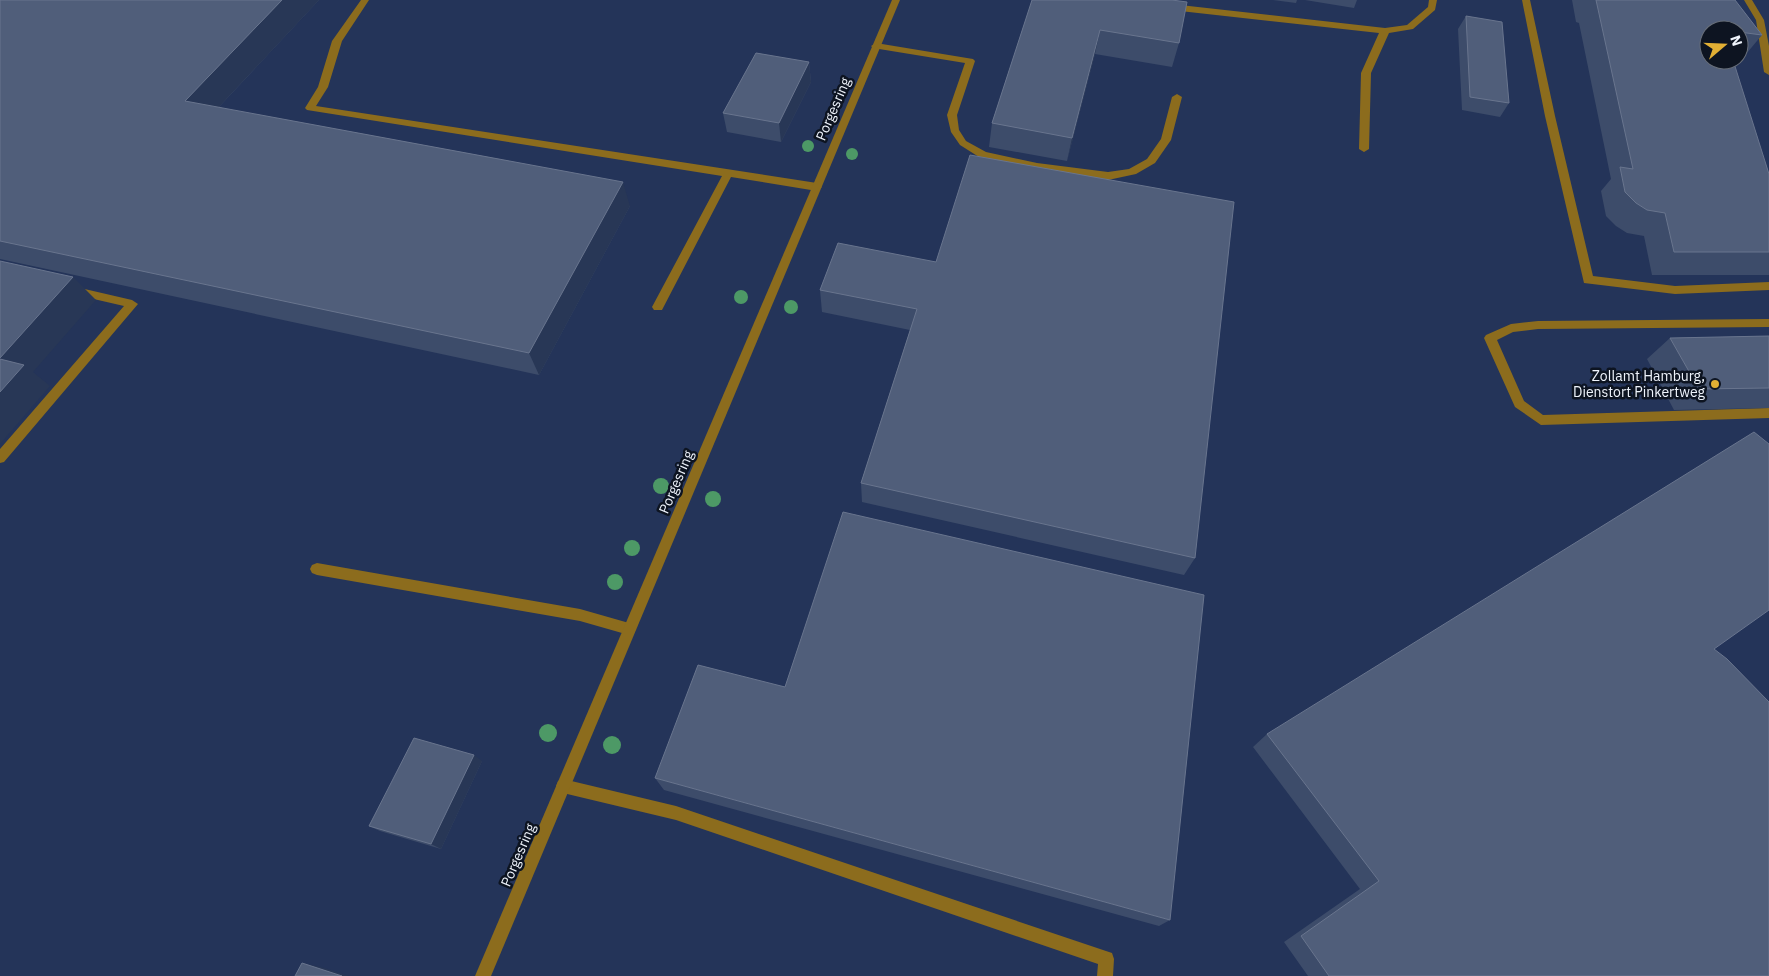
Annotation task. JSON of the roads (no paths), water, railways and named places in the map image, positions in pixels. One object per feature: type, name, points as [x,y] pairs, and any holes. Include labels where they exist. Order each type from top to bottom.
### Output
[{"type":"street","points":[[365,0],[338,41],[323,87],[310,108],[817,187]]},
{"type":"street","name":"Porgesring","points":[[483,976],[896,0]]},
{"type":"street","points":[[1163,6],[1384,31],[1410,27],[1432,8],[1433,0]]},
{"type":"street","points":[[1526,0],[1550,116],[1588,280],[1675,290],[1769,286]]},
{"type":"street","points":[[1748,0],[1760,20],[1769,72]]},
{"type":"street","points":[[1364,149],[1366,73],[1384,31]]},
{"type":"street","points":[[876,46],[970,61],[952,115],[954,130],[963,143],[982,155],[1037,166],[1108,176],[1132,172],[1150,161],[1166,140],[1177,97]]},
{"type":"street","points":[[658,307],[728,173]]},
{"type":"street","points":[[0,458],[132,304],[66,289]]},
{"type":"street","points":[[1769,323],[1538,326],[1511,328],[1490,338],[1518,404],[1541,420],[1769,413]]},
{"type":"street","points":[[317,569],[580,615],[629,630]]},
{"type":"street","points":[[563,786],[676,813],[1106,959],[1105,976]]},
{"type":"place","name":"Zollamt Hamburg, Dienstort Pinkertweg","points":[[1715,384]]}]
